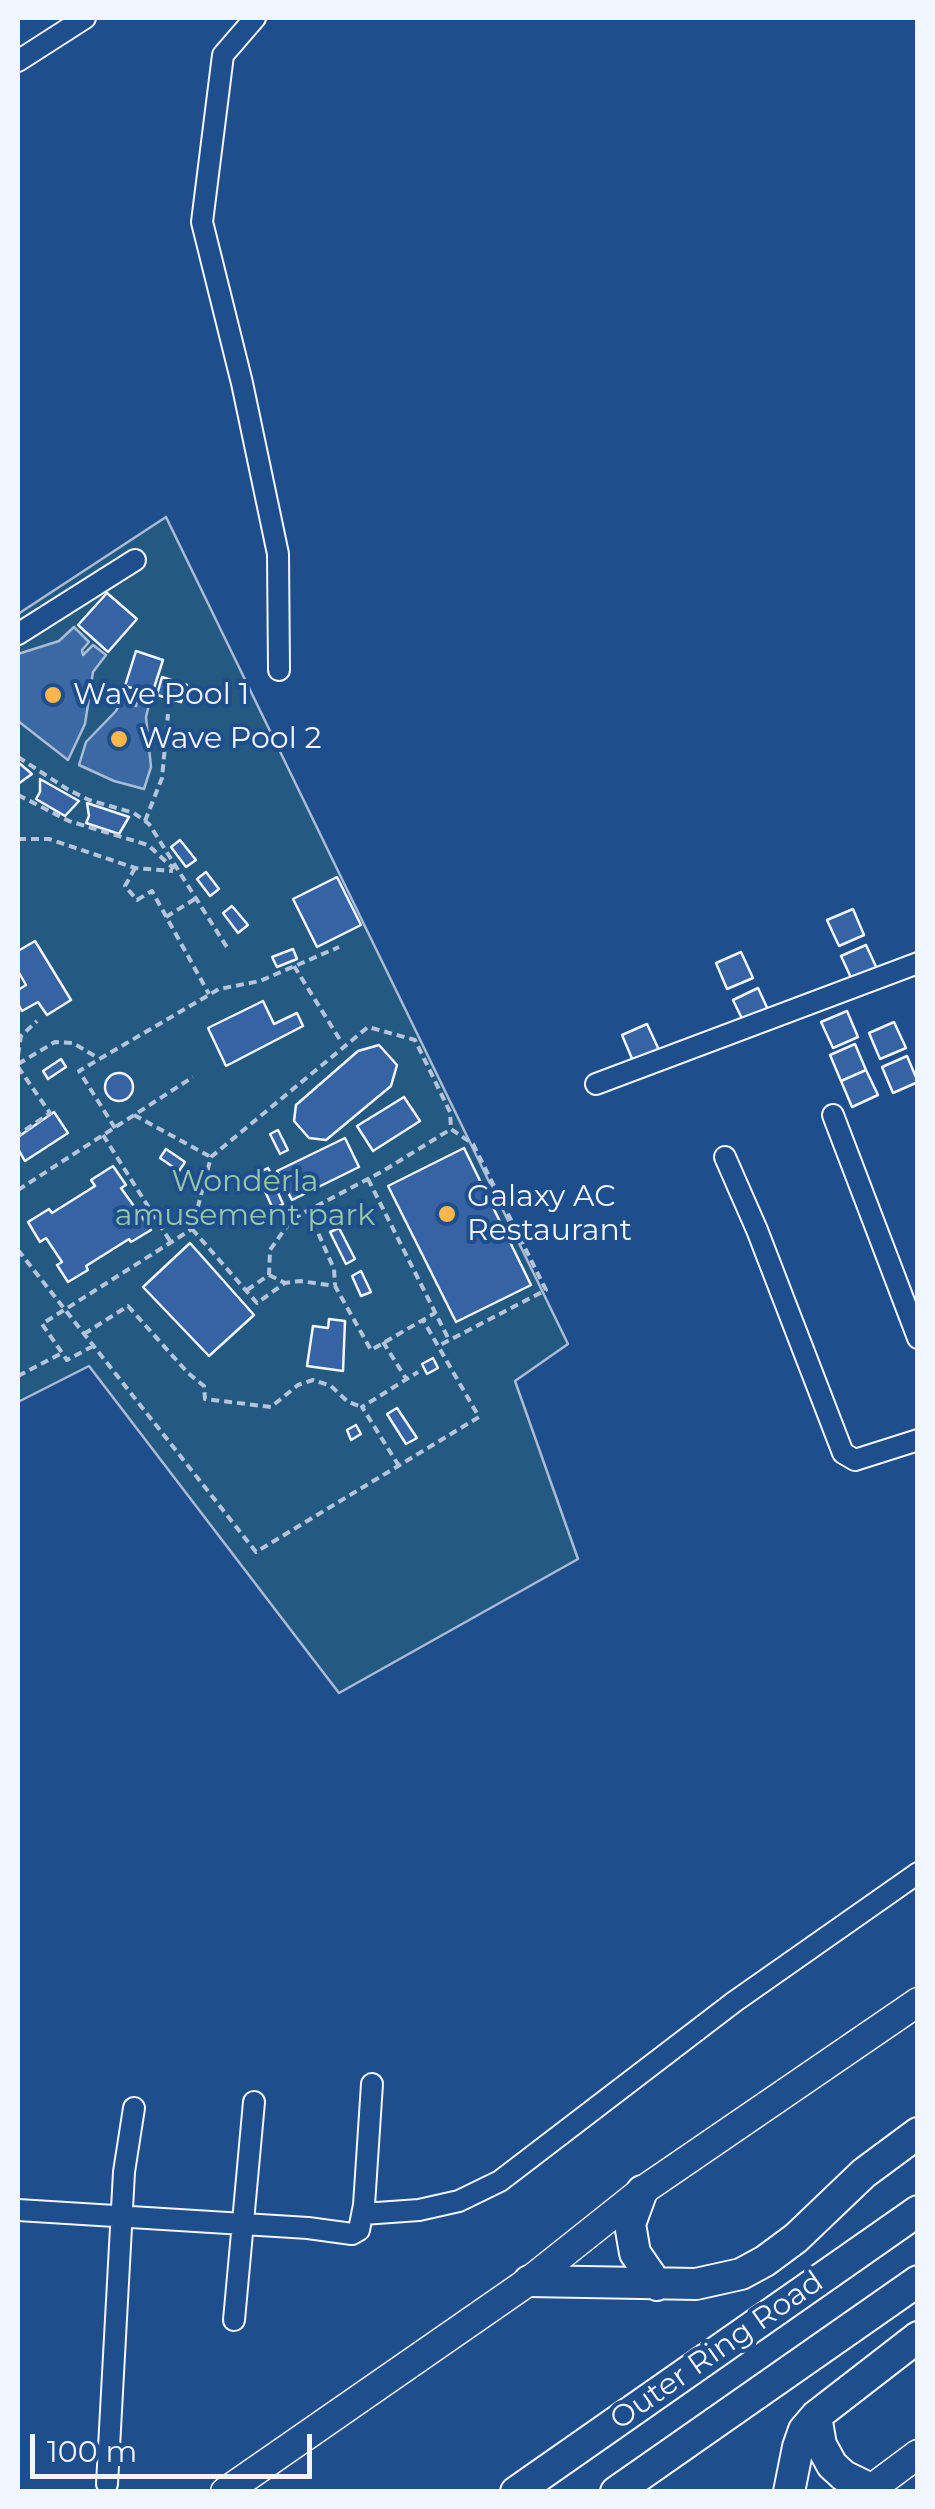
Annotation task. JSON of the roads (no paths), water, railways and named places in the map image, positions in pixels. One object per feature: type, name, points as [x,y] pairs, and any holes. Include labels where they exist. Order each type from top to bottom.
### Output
[{"type":"highway","points":[[529,2281],[696,2284],[741,2274],[765,2262],[796,2238],[864,2174],[918,2133]]},
{"type":"highway","points":[[642,2191],[630,2224],[634,2253],[657,2285]]},
{"type":"highway","name":"Outer Ring Road","points":[[516,2492],[918,2211]]},
{"type":"highway","name":"Outer Ring Road","points":[[616,2492],[918,2281]]},
{"type":"highway","points":[[789,2492],[804,2430],[816,2416],[918,2337]]},
{"type":"highway","points":[[816,2416],[821,2445],[832,2466],[869,2490]]},
{"type":"main road","points":[[225,2492],[529,2281],[642,2191],[918,2002]]},
{"type":"main road","points":[[869,2490],[918,2454]]},
{"type":"street","points":[[18,61],[86,18]]},
{"type":"street","points":[[255,18],[223,55],[202,222],[242,383],[278,554],[279,670]]},
{"type":"street","points":[[18,634],[135,560]]},
{"type":"street","points":[[596,1084],[918,963]]},
{"type":"street","points":[[832,1115],[918,1338]]},
{"type":"street","points":[[725,1156],[843,1453],[855,1460],[918,1440]]},
{"type":"street","points":[[363,2214],[419,2210],[459,2201],[500,2181],[734,2002],[918,1874]]},
{"type":"street","points":[[18,2210],[352,2234],[360,2230],[363,2214],[372,2084]]},
{"type":"street","points":[[234,2320],[254,2102]]},
{"type":"street","points":[[106,2484],[124,2172],[134,2108]]},
{"type":"place","name":"Wave Pool 1","points":[[53,695]]},
{"type":"place","name":"Wave Pool 2","points":[[119,739]]},
{"type":"place","name":"Galaxy AC Restaurant","points":[[447,1214]]},
{"type":"park label","name":"Wonderla amusement park","points":[[245,1199]]}]
